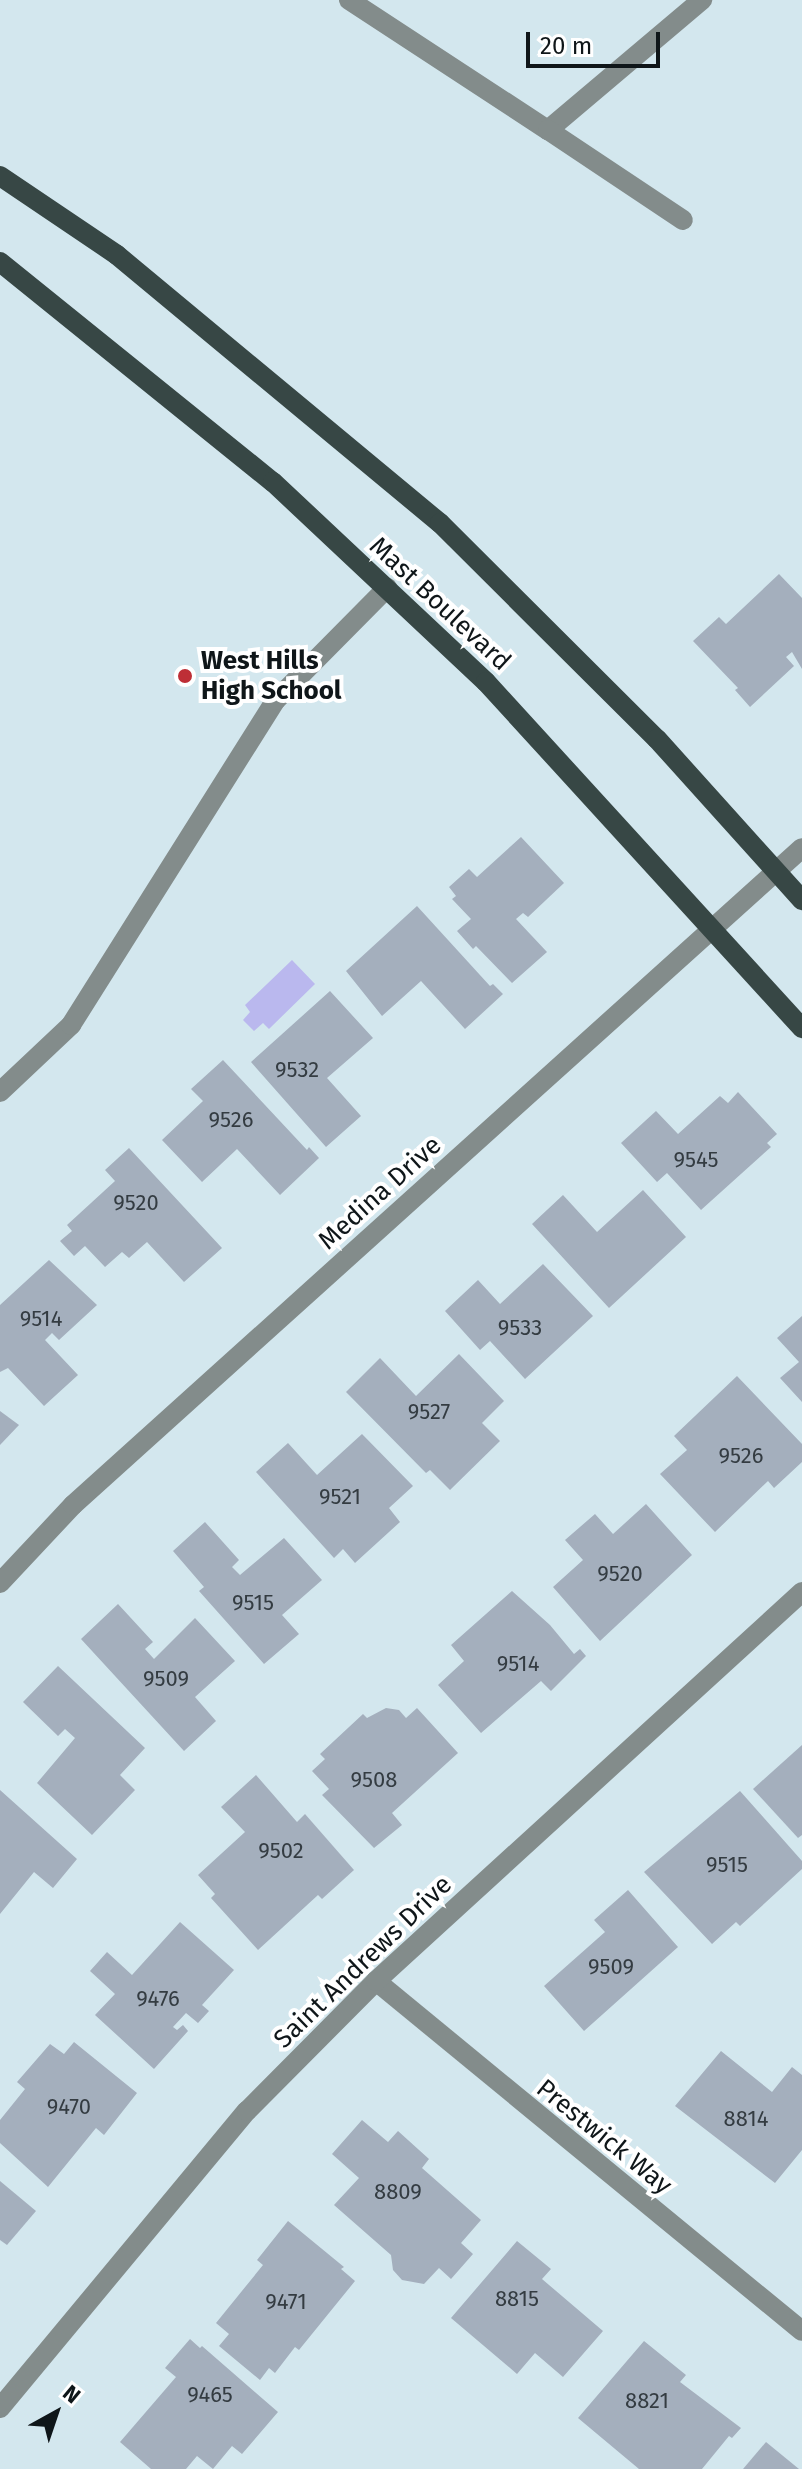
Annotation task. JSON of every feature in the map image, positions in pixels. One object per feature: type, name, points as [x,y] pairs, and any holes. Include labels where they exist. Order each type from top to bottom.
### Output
[{"type":"main road","name":"Mast Boulevard","points":[[0,176],[117,255],[440,523],[657,739],[802,900]]},
{"type":"main road","name":"Mast Boulevard","points":[[0,262],[273,482],[486,682],[802,1028]]},
{"type":"street","points":[[349,0],[683,220]]},
{"type":"street","points":[[548,130],[702,0]]},
{"type":"street","points":[[0,1092],[71,1025],[276,700],[387,588]]},
{"type":"street","name":"Medina Drive","points":[[0,1583],[73,1505],[802,848]]},
{"type":"street","name":"Saint Andrews Drive","points":[[0,2408],[247,2111],[376,1981],[802,1592]]},
{"type":"street","name":"Prestwick Way","points":[[376,1981],[802,2331]]},
{"type":"water","points":[[292,960],[315,984],[269,1029],[263,1023],[254,1031],[243,1020],[250,1012],[245,1005]]},
{"type":"building","points":[[779,574],[802,598],[802,669],[792,652],[786,657],[794,666],[750,707],[735,690],[738,688],[693,641],[719,617],[726,624]]},
{"type":"building","points":[[521,837],[564,883],[528,917],[523,913],[516,919],[547,952],[512,983],[457,931],[471,919],[452,899],[456,896],[449,887],[469,869],[477,877]]},
{"type":"building","points":[[417,906],[490,986],[493,984],[503,994],[465,1029],[421,981],[382,1016],[346,971]]},
{"type":"building","points":[[330,991],[373,1038],[327,1078],[361,1116],[326,1147],[251,1062]]},
{"type":"building","points":[[223,1060],[307,1150],[309,1147],[319,1158],[280,1195],[237,1149],[202,1182],[162,1140],[203,1101],[191,1089]]},
{"type":"building","points":[[738,1092],[777,1134],[767,1143],[771,1147],[701,1210],[667,1173],[657,1182],[621,1143],[656,1111],[678,1134],[720,1096],[728,1103]]},
{"type":"building","points":[[129,1148],[222,1248],[184,1282],[147,1242],[129,1258],[122,1252],[105,1267],[85,1246],[74,1256],[60,1241],[72,1231],[67,1225],[115,1181],[105,1170]]},
{"type":"building","points":[[643,1190],[686,1237],[609,1308],[532,1224],[563,1195],[597,1232]]},
{"type":"building","points":[[49,1260],[97,1305],[59,1340],[52,1333],[45,1340],[78,1375],[44,1406],[8,1368],[0,1372],[0,1305]]},
{"type":"building","points":[[543,1264],[593,1316],[525,1379],[490,1341],[480,1350],[445,1311],[478,1280],[500,1304]]},
{"type":"building","points":[[802,1316],[802,1402],[780,1378],[799,1362],[777,1338]]},
{"type":"building","points":[[459,1354],[504,1401],[482,1423],[500,1441],[450,1490],[430,1470],[426,1473],[346,1392],[380,1358],[416,1396]]},
{"type":"building","points":[[737,1376],[802,1444],[802,1462],[774,1488],[768,1481],[715,1532],[660,1474],[687,1450],[674,1436]]},
{"type":"building","points":[[0,1411],[19,1425],[0,1445]]},
{"type":"building","points":[[362,1434],[413,1486],[389,1508],[400,1522],[355,1563],[343,1549],[334,1558],[256,1472],[288,1443],[317,1475]]},
{"type":"building","points":[[646,1504],[692,1555],[600,1641],[553,1587],[583,1560],[565,1540],[595,1514],[613,1534]]},
{"type":"building","points":[[205,1522],[239,1560],[232,1567],[240,1575],[284,1538],[322,1580],[282,1615],[299,1634],[264,1664],[199,1591],[204,1587],[173,1551]]},
{"type":"building","points":[[512,1591],[550,1625],[574,1654],[580,1649],[586,1656],[551,1691],[541,1681],[481,1733],[438,1685],[464,1661],[451,1645]]},
{"type":"building","points":[[118,1604],[153,1642],[145,1649],[154,1659],[195,1618],[235,1661],[195,1697],[216,1721],[184,1751],[81,1639]]},
{"type":"building","points":[[58,1666],[145,1748],[120,1775],[135,1790],[92,1835],[37,1783],[75,1738],[65,1729],[58,1736],[23,1702]]},
{"type":"building","points":[[386,1708],[399,1710],[406,1718],[417,1708],[458,1753],[392,1813],[402,1825],[374,1848],[322,1795],[329,1789],[312,1771],[325,1759],[320,1754],[363,1714],[367,1718]]},
{"type":"building","points":[[802,1745],[802,1835],[798,1838],[753,1789]]},
{"type":"building","points":[[256,1775],[297,1822],[305,1814],[354,1870],[322,1899],[318,1895],[258,1950],[211,1898],[215,1894],[198,1875],[245,1832],[221,1807]]},
{"type":"building","points":[[0,1790],[77,1859],[53,1888],[34,1872],[0,1914]]},
{"type":"building","points":[[740,1791],[802,1861],[802,1869],[740,1926],[736,1922],[712,1944],[644,1872]]},
{"type":"building","points":[[628,1890],[678,1947],[584,2031],[544,1986],[605,1932],[594,1920]]},
{"type":"building","points":[[180,1922],[234,1970],[202,2005],[209,2011],[198,2023],[186,2013],[173,2027],[177,2030],[183,2025],[188,2031],[154,2069],[95,2015],[115,1994],[90,1971],[107,1952],[132,1975]]},
{"type":"building","points":[[74,2042],[137,2093],[104,2135],[96,2128],[48,2187],[0,2143],[0,2120],[25,2089],[17,2082],[50,2044],[64,2054]]},
{"type":"building","points":[[721,2051],[772,2092],[792,2067],[802,2075],[802,2150],[775,2183],[675,2106]]},
{"type":"building","points":[[362,2120],[388,2142],[398,2131],[429,2159],[422,2168],[481,2220],[461,2243],[473,2254],[451,2279],[439,2268],[424,2284],[402,2280],[393,2270],[391,2255],[334,2205],[359,2178],[332,2154]]},
{"type":"building","points":[[0,2181],[36,2211],[7,2245],[0,2240]]},
{"type":"building","points":[[288,2221],[344,2267],[341,2269],[355,2281],[299,2350],[295,2347],[275,2373],[269,2368],[260,2380],[219,2346],[229,2334],[216,2323],[263,2265],[257,2260]]},
{"type":"building","points":[[517,2241],[551,2269],[542,2279],[603,2331],[563,2377],[535,2353],[517,2374],[451,2318]]},
{"type":"building","points":[[190,2339],[278,2412],[242,2454],[232,2446],[213,2469],[197,2456],[186,2469],[151,2469],[120,2442],[176,2377],[165,2368]]},
{"type":"building","points":[[644,2341],[686,2375],[680,2382],[741,2428],[732,2438],[729,2436],[702,2469],[639,2469],[578,2418]]},
{"type":"building","points":[[766,2442],[799,2469],[743,2469]]},
{"type":"place","name":"West Hills High School","points":[[185,676]]}]
